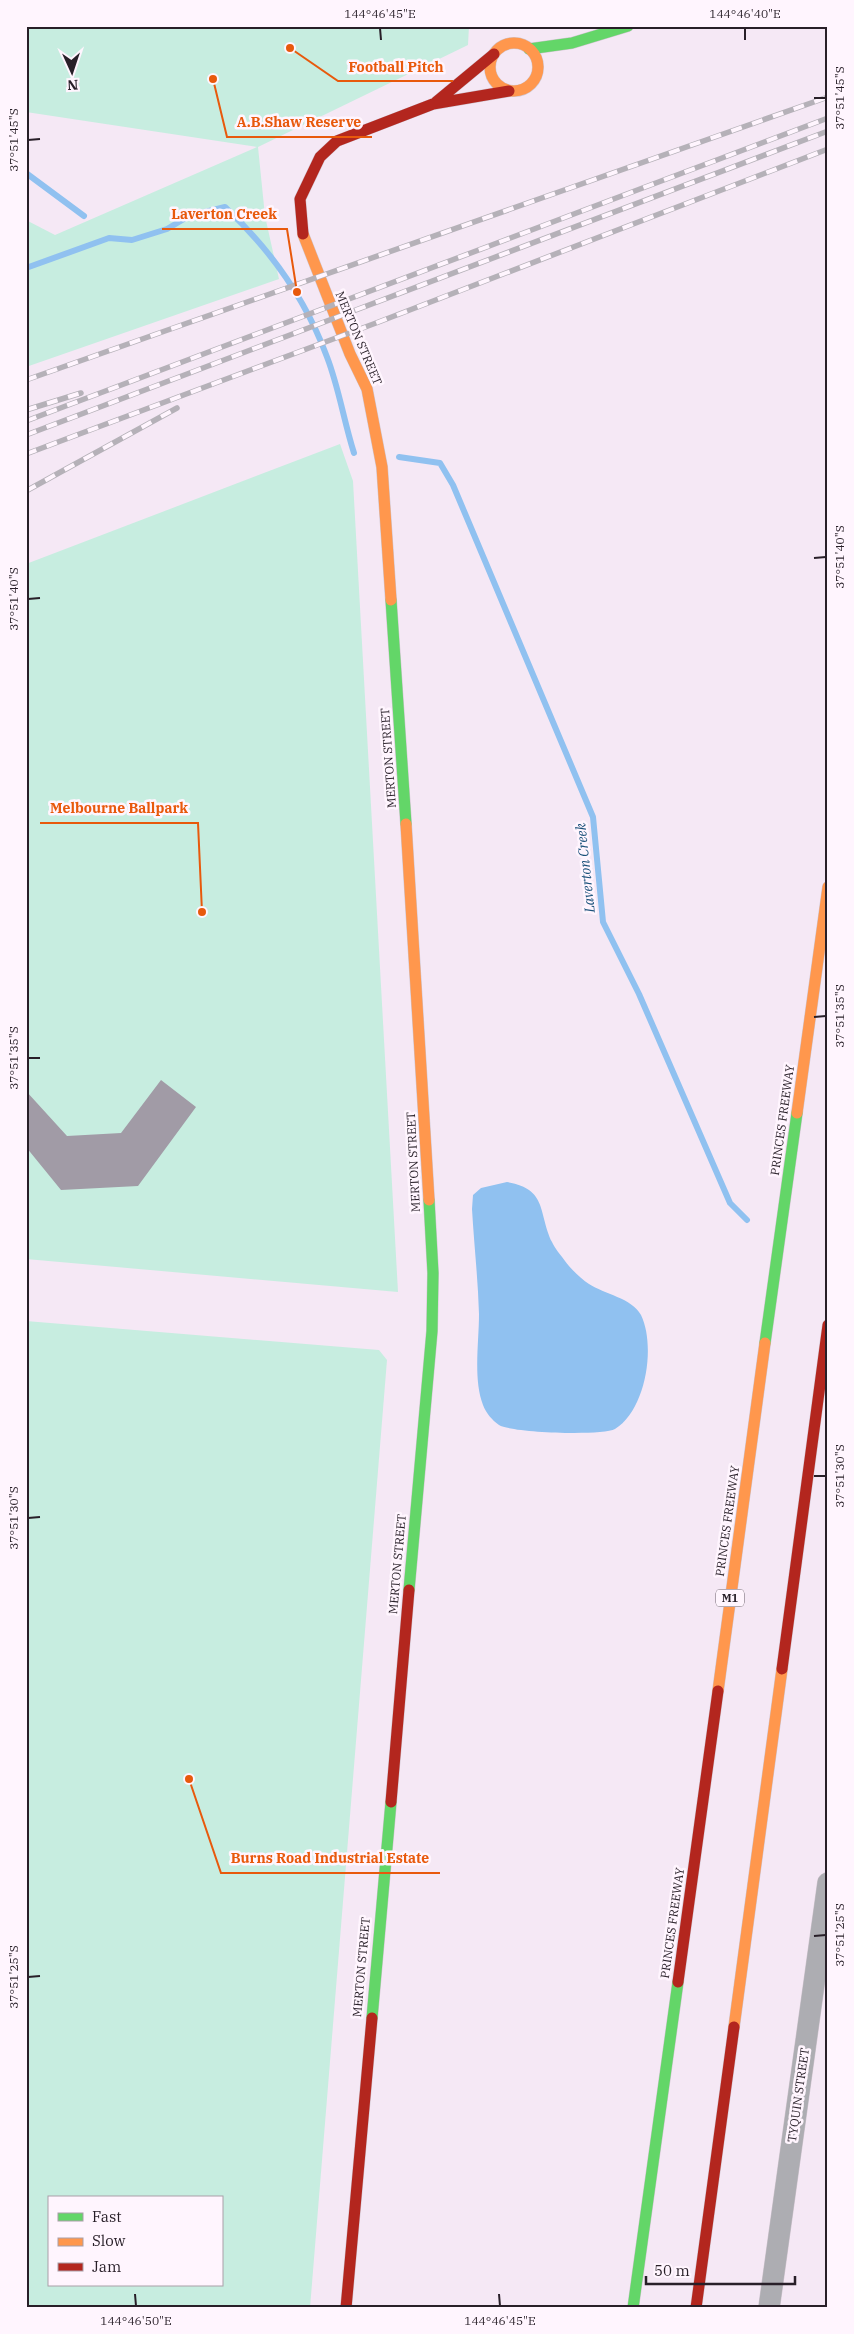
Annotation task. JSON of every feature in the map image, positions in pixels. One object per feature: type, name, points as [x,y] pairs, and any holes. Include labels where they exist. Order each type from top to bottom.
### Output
[{"type":"main road","points":[[495,53],[506,45],[519,44],[527,47],[572,43],[607,34],[628,26]]},
{"type":"main road","points":[[520,28],[527,47],[538,62],[536,77],[532,83]]},
{"type":"main road","points":[[574,55],[607,34]]},
{"type":"main road","points":[[496,35],[495,53],[490,69],[492,76],[502,88],[517,91],[552,70]]},
{"type":"main road","name":"MERTON STREET","points":[[432,104],[495,53]]},
{"type":"main road","name":"MERTON STREET","points":[[346,2308],[431,1341],[433,1273],[412,902],[382,467],[367,389],[350,354],[302,231],[300,199],[320,157],[337,140],[432,104],[509,90]]},
{"type":"main road","name":"PRINCES FREEWAY","points":[[633,2308],[828,887]]},
{"type":"main road","points":[[696,2308],[828,1325]]},
{"type":"street","name":"TYQUIN STREET","points":[[769,2308],[828,1883]]},
{"type":"green space","points":[[26,26],[469,26],[468,45],[258,147],[265,216],[279,279],[26,367],[26,220],[55,235],[257,147],[26,112]]},
{"type":"green space","points":[[340,444],[353,481],[398,1292],[26,1259],[26,564]]},
{"type":"green space","points":[[26,1321],[379,1350],[387,1360],[310,2308],[26,2308]]},
{"type":"water","points":[[507,1182],[520,1185],[536,1196],[553,1245],[576,1274],[595,1288],[625,1300],[637,1309],[641,1315],[648,1343],[648,1360],[645,1376],[641,1393],[634,1408],[626,1420],[615,1429],[576,1433],[538,1432],[507,1428],[494,1421],[484,1408],[477,1372],[479,1314],[472,1209],[473,1195],[481,1188]]},
{"type":"building","points":[[161,1080],[196,1107],[138,1186],[61,1190],[26,1147],[26,1091],[67,1136],[121,1133]]},
{"type":"waterway","name":"Laverton Creek","points":[[26,173],[84,216]]},
{"type":"waterway","name":"Laverton Creek","points":[[26,268],[109,238],[132,240],[167,229],[189,216],[225,207],[272,258],[309,315],[331,369],[354,453]]},
{"type":"waterway","name":"Laverton Creek","points":[[399,457],[440,463],[453,485],[593,817],[603,922],[639,994],[730,1203],[747,1220]]},
{"type":"railway","points":[[26,380],[828,97]]},
{"type":"railway","points":[[26,421],[828,118]]},
{"type":"railway","points":[[26,435],[828,131]]},
{"type":"railway","points":[[26,454],[376,323],[828,149]]},
{"type":"railway","points":[[26,410],[81,393]]},
{"type":"railway","points":[[26,491],[177,408]]},
{"type":"traffic: fast","points":[[529,49],[572,43],[628,26]]},
{"type":"traffic: fast","points":[[391,600],[406,824]]},
{"type":"traffic: fast","points":[[765,1343],[797,1113]]},
{"type":"traffic: fast","points":[[409,1590],[432,1331],[433,1273],[429,1200]]},
{"type":"traffic: fast","points":[[372,2018],[391,1802]]},
{"type":"traffic: fast","points":[[633,2308],[678,1982]]},
{"type":"traffic: slow","points":[[514,43],[523,45],[531,50],[536,58],[538,67],[536,76],[531,84],[523,89],[514,91],[505,89],[497,84],[492,76],[490,67],[492,58],[497,50],[505,45],[514,43]]},
{"type":"traffic: slow","points":[[303,234],[350,354],[367,389],[382,467],[391,600]]},
{"type":"traffic: slow","points":[[406,824],[429,1200]]},
{"type":"traffic: slow","points":[[797,1113],[828,887]]},
{"type":"traffic: slow","points":[[718,1691],[765,1343]]},
{"type":"traffic: slow","points":[[734,2027],[782,1669]]},
{"type":"traffic: jam","points":[[436,102],[494,54]]},
{"type":"traffic: jam","points":[[303,234],[300,199],[320,157],[337,141],[433,104],[509,91]]},
{"type":"traffic: jam","points":[[782,1669],[828,1325]]},
{"type":"traffic: jam","points":[[391,1802],[409,1590]]},
{"type":"traffic: jam","points":[[678,1982],[718,1691]]},
{"type":"traffic: jam","points":[[346,2308],[372,2018]]},
{"type":"traffic: jam","points":[[696,2308],[734,2027]]},
{"type":"place","name":"Football Pitch","points":[[290,48]]},
{"type":"place","name":"A.B.Shaw Reserve","points":[[213,79]]},
{"type":"place","name":"Laverton Creek","points":[[297,292]]},
{"type":"place","name":"Melbourne Ballpark","points":[[202,912]]},
{"type":"place","name":"Burns Road Industrial Estate","points":[[189,1779]]}]
